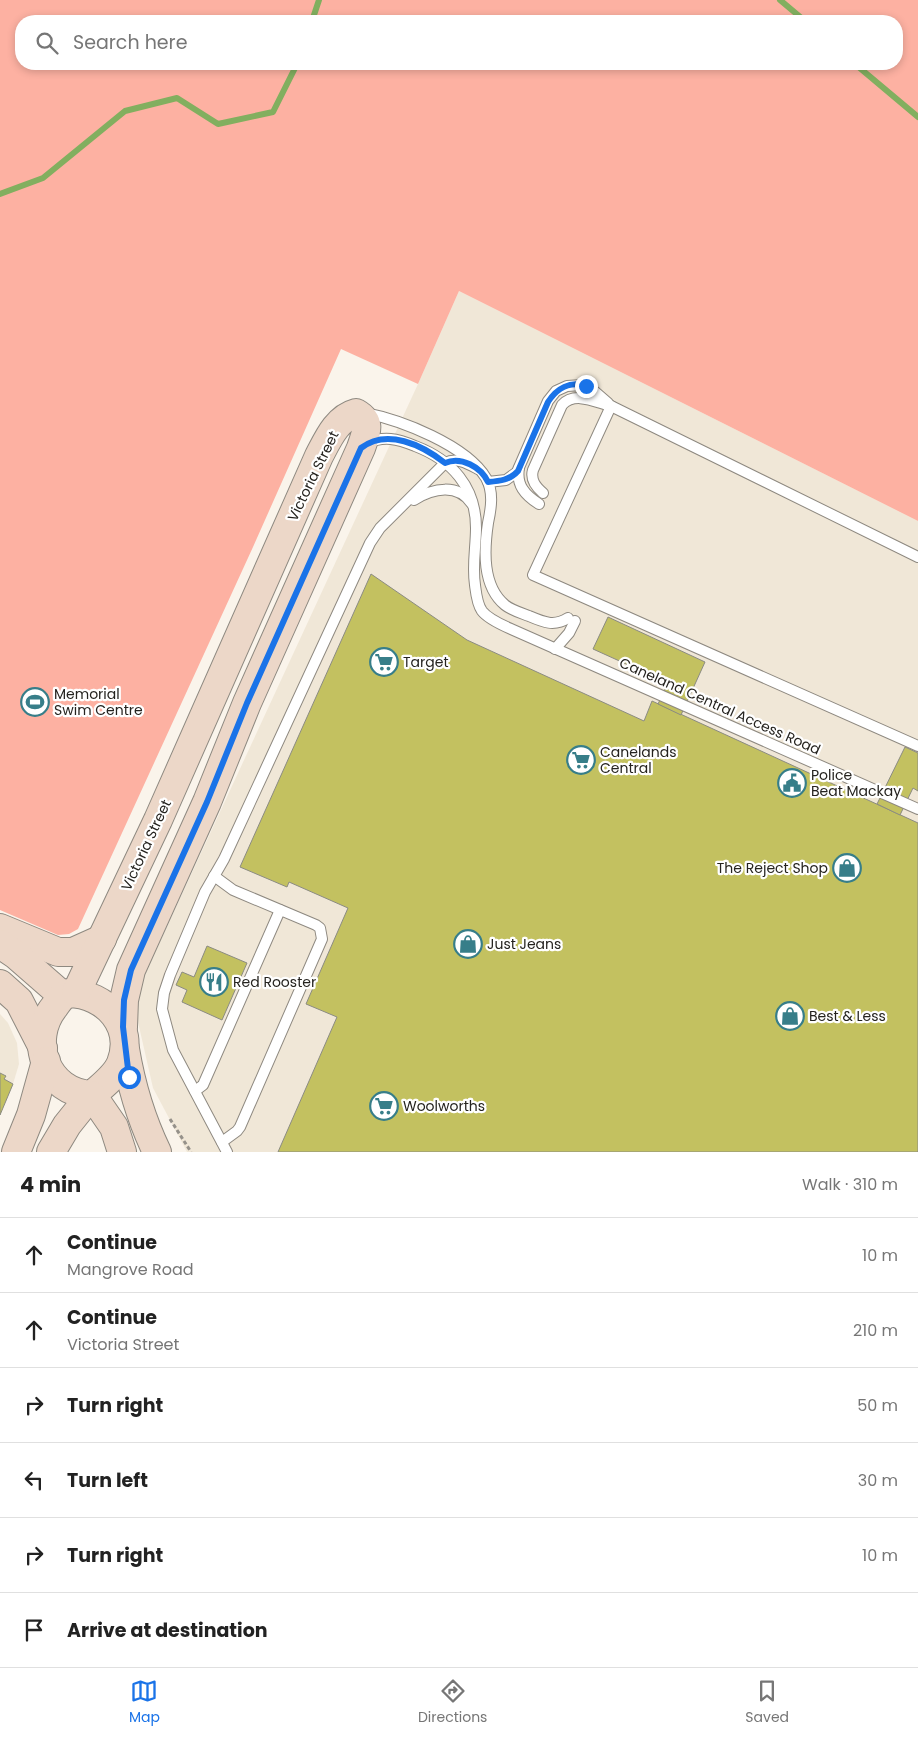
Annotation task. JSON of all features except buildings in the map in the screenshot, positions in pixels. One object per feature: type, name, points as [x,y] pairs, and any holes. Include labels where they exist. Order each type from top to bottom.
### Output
[{"type":"street","points":[[51,1152],[67,1125],[92,1095],[115,1074],[122,1062],[124,1000],[131,970],[207,802],[247,703],[361,448],[367,426],[363,417],[356,413]]},
{"type":"street","name":"Victoria Street","points":[[70,995],[102,939],[162,811],[319,456],[340,422],[348,415],[356,413]]},
{"type":"street","points":[[0,928],[58,952],[73,952],[102,939]]},
{"type":"street","points":[[0,944],[70,995],[90,998],[111,1009],[124,1036],[129,1077],[145,1126],[157,1152]]},
{"type":"street","points":[[0,984],[19,1001],[51,1074],[64,1086],[76,1093],[92,1095],[114,1127],[122,1152]]},
{"type":"street","points":[[16,1152],[31,1115],[44,1055],[43,1025],[53,1008],[70,995]]},
{"type":"lane","points":[[488,482],[506,480],[515,475],[548,402],[556,391],[568,386],[582,385],[593,390],[611,406]]},
{"type":"lane","points":[[543,493],[534,482],[532,471],[564,402],[578,397],[611,406],[918,557]]},
{"type":"lane","points":[[611,406],[533,575],[918,746]]},
{"type":"lane","points":[[356,413],[383,418],[408,426],[455,448],[478,469],[488,482],[491,504],[487,531],[487,572],[489,581],[495,593],[508,607],[543,622],[555,623],[572,619],[569,633],[555,649]]},
{"type":"lane","points":[[361,448],[374,440],[389,438],[420,448],[445,463]]},
{"type":"lane","points":[[227,1152],[173,1050],[163,1017],[162,1000],[170,975],[205,892],[224,859],[366,549],[380,528],[445,463],[452,460],[460,461],[478,469]]},
{"type":"lane","name":"Caneland Central Access Road","points":[[445,463],[468,488],[472,497],[476,515],[474,576],[478,602],[482,611],[488,616],[555,649],[918,809]]},
{"type":"lane","points":[[520,466],[518,477],[521,486],[527,496],[538,504]]},
{"type":"lane","points":[[403,506],[431,491],[449,490],[467,497],[476,515]]},
{"type":"lane","points":[[214,876],[232,890],[316,925],[320,928],[322,939],[240,1127],[222,1142]]},
{"type":"lane","points":[[195,1091],[203,1085],[280,910]]},
{"type":"shaded area","points":[[0,0],[918,0],[918,521],[459,291],[418,384],[341,349],[253,547],[78,929],[69,934],[58,935],[0,910]]},
{"type":"shaded area","name":"Canelands Central","points":[[459,291],[918,521],[918,1152],[187,1152],[153,1088],[133,1000],[418,384]]},
{"type":"shaded area","points":[[0,1014],[8,1023],[17,1043],[19,1064],[0,1115]]},
{"type":"waterway","points":[[314,15],[319,0]]},
{"type":"waterway","points":[[780,0],[798,15]]},
{"type":"waterway","points":[[0,194],[43,178],[125,111],[177,98],[218,124],[273,112],[294,70]]},
{"type":"waterway","points":[[862,70],[918,117]]},
{"type":"place","name":"Target","points":[[384,662]]},
{"type":"place","name":"Memorial Swim Centre","points":[[35,702]]},
{"type":"place","name":"Canelands Central","points":[[581,760]]},
{"type":"place","name":"Police Beat Mackay","points":[[792,783]]},
{"type":"place","name":"The Reject Shop","points":[[847,868]]},
{"type":"place","name":"Just Jeans","points":[[468,944]]},
{"type":"place","name":"Red Rooster","points":[[214,982]]},
{"type":"place","name":"Best & Less","points":[[790,1016]]},
{"type":"place","name":"Woolworths","points":[[384,1106]]},
{"type":"route","points":[[129,1077],[123,1027],[124,1000],[131,970],[207,802],[247,703],[361,448],[374,440],[389,438],[399,440],[428,451],[445,463],[455,460],[470,464],[478,469],[488,482],[506,480],[518,471],[548,402],[556,391],[563,387],[577,384],[586,386]]}]
